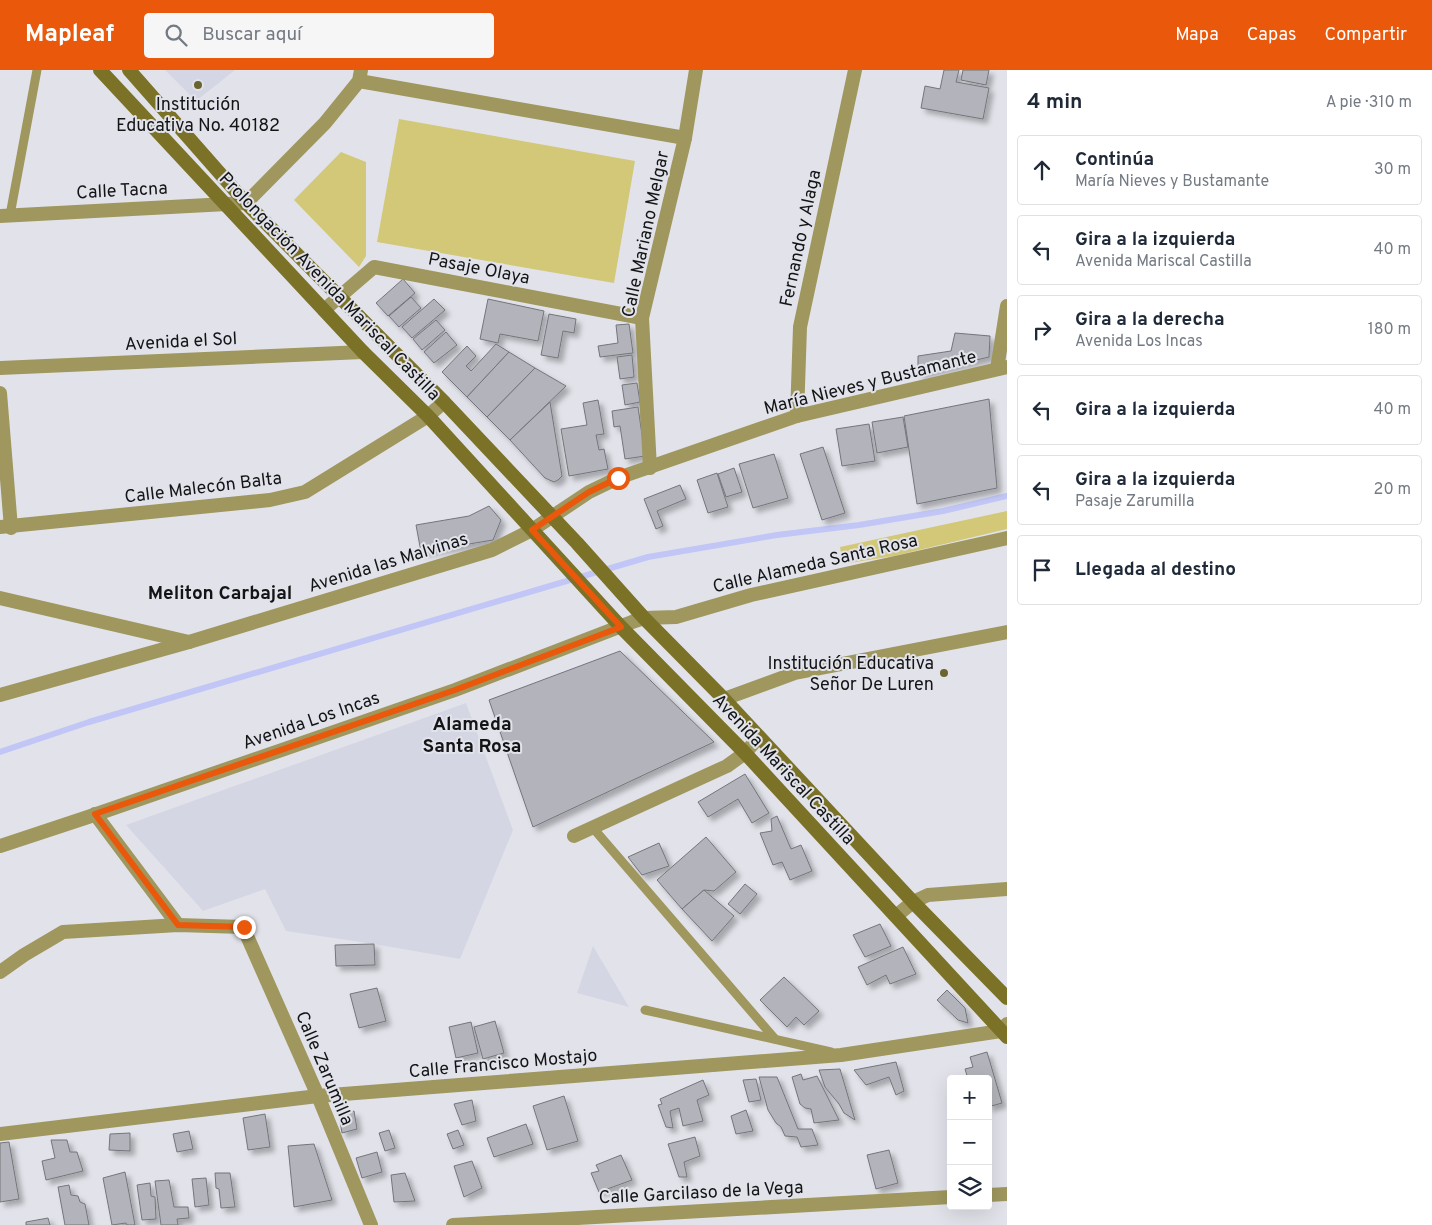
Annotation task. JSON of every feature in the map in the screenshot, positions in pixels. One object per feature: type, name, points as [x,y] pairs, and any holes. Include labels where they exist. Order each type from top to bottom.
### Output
[{"type":"main road","name":"Prolongación Avenida Mariscal Castilla","points":[[100,70],[363,352],[428,416],[532,530]]},
{"type":"main road","name":"Prolongación Avenida Mariscal Castilla","points":[[129,70],[246,203],[444,402],[550,517]]},
{"type":"main road","name":"Avenida Mariscal Castilla","points":[[550,517],[606,576],[632,622],[745,753],[1005,1031]]},
{"type":"main road","name":"Avenida Mariscal Castilla","points":[[532,530],[582,585],[632,622],[724,699],[913,902],[1007,998]]},
{"type":"street","name":"Calle Mariano Melgar","points":[[650,468],[642,318],[685,138],[696,70]]},
{"type":"street","name":"Fernando y Alaga","points":[[797,416],[800,327],[855,70]]},
{"type":"street","points":[[246,203],[325,123],[360,76],[685,138]]},
{"type":"street","name":"Calle Tacna","points":[[5,216],[246,203]]},
{"type":"street","name":"Pasaje Olaya","points":[[324,310],[374,267],[642,318]]},
{"type":"street","points":[[1002,368],[1007,306]]},
{"type":"street","name":"Avenida el Sol","points":[[0,368],[363,352]]},
{"type":"street","name":"María Nieves y Bustamante","points":[[550,517],[589,492],[618,478],[797,416],[1002,368]]},
{"type":"street","points":[[0,393],[5,528]]},
{"type":"street","name":"Calle Malecón Balta","points":[[5,528],[270,500],[305,492],[428,416],[444,402]]},
{"type":"street","name":"Avenida las Malvinas","points":[[0,695],[189,642],[492,550],[532,530],[550,517]]},
{"type":"street","name":"Calle Alameda Santa Rosa","points":[[632,622],[676,616],[751,595],[1007,538]]},
{"type":"street","points":[[0,598],[189,642]]},
{"type":"street","name":"Avenida Los Incas","points":[[0,846],[455,690],[632,622]]},
{"type":"street","points":[[724,699],[795,674],[1007,632]]},
{"type":"street","points":[[574,836],[727,766],[745,753],[759,737]]},
{"type":"street","points":[[95,814],[178,925]]},
{"type":"street","points":[[896,916],[913,902],[928,896],[1007,889]]},
{"type":"street","points":[[0,972],[63,932],[178,925]]},
{"type":"street","name":"Calle Zarumilla","points":[[178,925],[244,927],[318,1096],[371,1225]]},
{"type":"street","name":"Calle Francisco Mostajo","points":[[0,1134],[318,1096],[841,1055],[1005,1031]]},
{"type":"street","points":[[992,1195],[1007,1194]]},
{"type":"street","name":"Calle Garcilaso de la Vega","points":[[453,1225],[947,1197]]},
{"type":"lane","points":[[5,216],[37,70]]},
{"type":"lane","points":[[593,828],[774,1039]]},
{"type":"lane","points":[[645,1010],[841,1055]]},
{"type":"shaded area","name":"Institución Educativa No. 40182","points":[[165,70],[235,70],[196,101]]},
{"type":"shaded area","points":[[399,119],[635,161],[614,283],[377,242]]},
{"type":"shaded area","points":[[341,152],[366,162],[366,256],[359,267],[294,200]]},
{"type":"shaded area","points":[[1007,511],[1007,529],[894,556],[843,564],[840,547]]},
{"type":"shaded area","points":[[466,703],[513,830],[460,959],[286,931],[265,889],[203,911],[126,825]]},
{"type":"shaded area","points":[[593,946],[629,1007],[577,993]]},
{"type":"building","points":[[944,70],[959,70],[956,82],[989,88],[983,119],[921,108],[925,86],[940,89]]},
{"type":"building","points":[[963,70],[989,70],[986,85],[961,80]]},
{"type":"building","points":[[403,279],[415,293],[388,316],[376,303]]},
{"type":"building","points":[[411,297],[421,308],[399,327],[389,316]]},
{"type":"building","points":[[434,299],[445,310],[412,338],[402,327]]},
{"type":"building","points":[[488,299],[544,311],[538,341],[500,334],[498,343],[480,339]]},
{"type":"building","points":[[549,314],[576,319],[574,333],[563,331],[558,358],[541,355]]},
{"type":"building","points":[[436,320],[445,330],[422,350],[413,339]]},
{"type":"building","points":[[629,324],[633,353],[600,357],[598,346],[618,343],[616,325]]},
{"type":"building","points":[[446,332],[457,345],[434,363],[424,352]]},
{"type":"building","points":[[955,333],[990,336],[989,357],[918,374],[918,356],[951,351]]},
{"type":"building","points":[[496,344],[509,352],[467,397],[442,372],[467,346],[476,356],[466,366],[471,371]]},
{"type":"building","points":[[509,352],[535,368],[487,417],[467,397]]},
{"type":"building","points":[[632,355],[634,377],[620,379],[617,357]]},
{"type":"building","points":[[535,368],[566,386],[510,440],[487,417]]},
{"type":"building","points":[[637,383],[640,402],[625,405],[622,385]]},
{"type":"building","points":[[989,399],[997,488],[917,504],[904,416]]},
{"type":"building","points":[[598,400],[604,434],[596,435],[599,450],[604,449],[608,469],[569,476],[561,429],[587,425],[583,403]]},
{"type":"building","points":[[550,402],[562,476],[554,482],[545,478],[510,440]]},
{"type":"building","points":[[638,407],[645,456],[625,459],[620,426],[614,427],[612,411]]},
{"type":"building","points":[[903,417],[908,447],[877,453],[872,422]]},
{"type":"building","points":[[869,424],[875,461],[842,466],[836,429]]},
{"type":"building","points":[[823,447],[845,513],[822,520],[800,454]]},
{"type":"building","points":[[774,454],[788,498],[753,508],[739,464]]},
{"type":"building","points":[[734,468],[742,492],[726,497],[718,474]]},
{"type":"building","points":[[717,473],[728,507],[708,513],[697,480]]},
{"type":"building","points":[[680,485],[686,499],[657,511],[663,526],[656,529],[644,499]]},
{"type":"building","points":[[489,506],[501,520],[493,540],[421,552],[416,525],[469,516]]},
{"type":"building","points":[[620,651],[714,742],[533,827],[489,700]]},
{"type":"building","points":[[745,774],[769,813],[752,823],[738,799],[708,817],[698,802]]},
{"type":"building","points":[[777,816],[791,849],[801,845],[812,871],[790,880],[782,862],[773,865],[760,833],[772,831],[771,819]]},
{"type":"building","points":[[706,837],[736,872],[714,891],[704,890],[682,909],[657,880]]},
{"type":"building","points":[[659,843],[669,866],[642,875],[628,857]]},
{"type":"building","points":[[745,884],[757,894],[740,914],[728,904]]},
{"type":"building","points":[[704,890],[734,916],[712,941],[682,909]]},
{"type":"building","points":[[880,924],[891,946],[865,957],[853,935]]},
{"type":"building","points":[[374,944],[375,965],[336,966],[335,945]]},
{"type":"building","points":[[903,947],[916,974],[890,984],[886,975],[867,985],[858,967]]},
{"type":"building","points":[[784,977],[819,1011],[804,1025],[796,1017],[787,1027],[760,1000]]},
{"type":"building","points":[[377,988],[386,1021],[359,1028],[350,994]]},
{"type":"building","points":[[947,990],[965,1008],[968,1023],[958,1020],[937,1000]]},
{"type":"building","points":[[495,1021],[504,1053],[483,1059],[474,1027]]},
{"type":"building","points":[[471,1022],[478,1053],[456,1058],[449,1027]]},
{"type":"building","points":[[987,1052],[1002,1103],[992,1106],[992,1075],[967,1075],[965,1069],[973,1067],[970,1057]]},
{"type":"building","points":[[896,1062],[904,1091],[896,1095],[889,1077],[866,1085],[854,1070]]},
{"type":"building","points":[[840,1069],[855,1120],[844,1113],[825,1087],[819,1070]]},
{"type":"building","points":[[801,1074],[803,1080],[817,1076],[839,1120],[814,1123],[811,1109],[805,1108],[800,1104],[792,1077]]},
{"type":"building","points":[[759,1077],[777,1077],[798,1129],[812,1129],[818,1145],[801,1147],[797,1137],[785,1136],[781,1127],[776,1123],[768,1110]]},
{"type":"building","points":[[756,1079],[761,1100],[749,1102],[743,1080]]},
{"type":"building","points":[[703,1080],[709,1095],[697,1100],[703,1121],[683,1126],[679,1108],[670,1111],[673,1128],[666,1127],[658,1105],[662,1104],[660,1099]]},
{"type":"building","points":[[564,1096],[578,1141],[547,1150],[533,1106]]},
{"type":"building","points":[[472,1100],[476,1121],[462,1125],[454,1104]]},
{"type":"building","points":[[746,1110],[753,1131],[736,1134],[731,1116]]},
{"type":"building","points":[[354,1111],[357,1129],[342,1133],[339,1116]]},
{"type":"building","points":[[265,1114],[270,1147],[248,1150],[243,1118]]},
{"type":"building","points":[[526,1124],[533,1144],[494,1157],[487,1138]]},
{"type":"building","points":[[389,1130],[395,1148],[385,1151],[379,1133]]},
{"type":"building","points":[[458,1130],[464,1145],[453,1149],[447,1134]]},
{"type":"building","points":[[189,1131],[193,1149],[177,1152],[173,1134]]},
{"type":"building","points":[[130,1133],[130,1151],[109,1150],[110,1134]]},
{"type":"building","points":[[695,1137],[700,1156],[684,1162],[687,1177],[679,1177],[668,1144]]},
{"type":"building","points":[[51,1140],[67,1140],[70,1152],[77,1152],[83,1171],[46,1180],[42,1161],[55,1158]]},
{"type":"building","points":[[9,1142],[19,1199],[0,1202],[0,1143]]},
{"type":"building","points":[[314,1144],[332,1200],[294,1207],[288,1146]]},
{"type":"building","points":[[889,1150],[898,1183],[876,1189],[867,1155]]},
{"type":"building","points":[[377,1152],[382,1172],[362,1178],[356,1158]]},
{"type":"building","points":[[621,1155],[632,1180],[599,1192],[591,1173],[599,1171],[596,1165]]},
{"type":"building","points":[[472,1161],[482,1188],[464,1197],[454,1166]]},
{"type":"building","points":[[125,1172],[135,1225],[127,1225],[126,1223],[112,1225],[103,1178]]},
{"type":"building","points":[[215,1173],[230,1173],[235,1207],[221,1208],[219,1189],[216,1188]]},
{"type":"building","points":[[405,1173],[415,1201],[394,1202],[391,1175]]},
{"type":"building","points":[[206,1178],[209,1205],[195,1207],[192,1179]]},
{"type":"building","points":[[169,1180],[174,1207],[188,1207],[189,1218],[177,1219],[178,1225],[161,1225],[155,1181]]},
{"type":"building","points":[[150,1183],[151,1196],[155,1197],[156,1219],[142,1220],[137,1185]]},
{"type":"building","points":[[69,1185],[71,1195],[78,1196],[80,1202],[85,1204],[89,1225],[65,1225],[58,1187]]},
{"type":"building","points":[[48,1218],[50,1225],[26,1225],[26,1222]]},
{"type":"waterway","points":[[0,752],[89,722],[648,557],[777,535],[859,525],[943,511],[1007,496]]},
{"type":"place","name":"Institución Educativa No. 40182","points":[[198,85]]},
{"type":"place","name":"Institución Educativa Señor De Luren","points":[[944,673]]},
{"type":"district","name":"Meliton Carbajal","points":[[220,592]]},
{"type":"district","name":"Alameda Santa Rosa","points":[[472,734]]},
{"type":"route","points":[[244,927],[178,925],[95,814],[455,690],[621,627],[532,530],[589,492],[618,478]]}]
